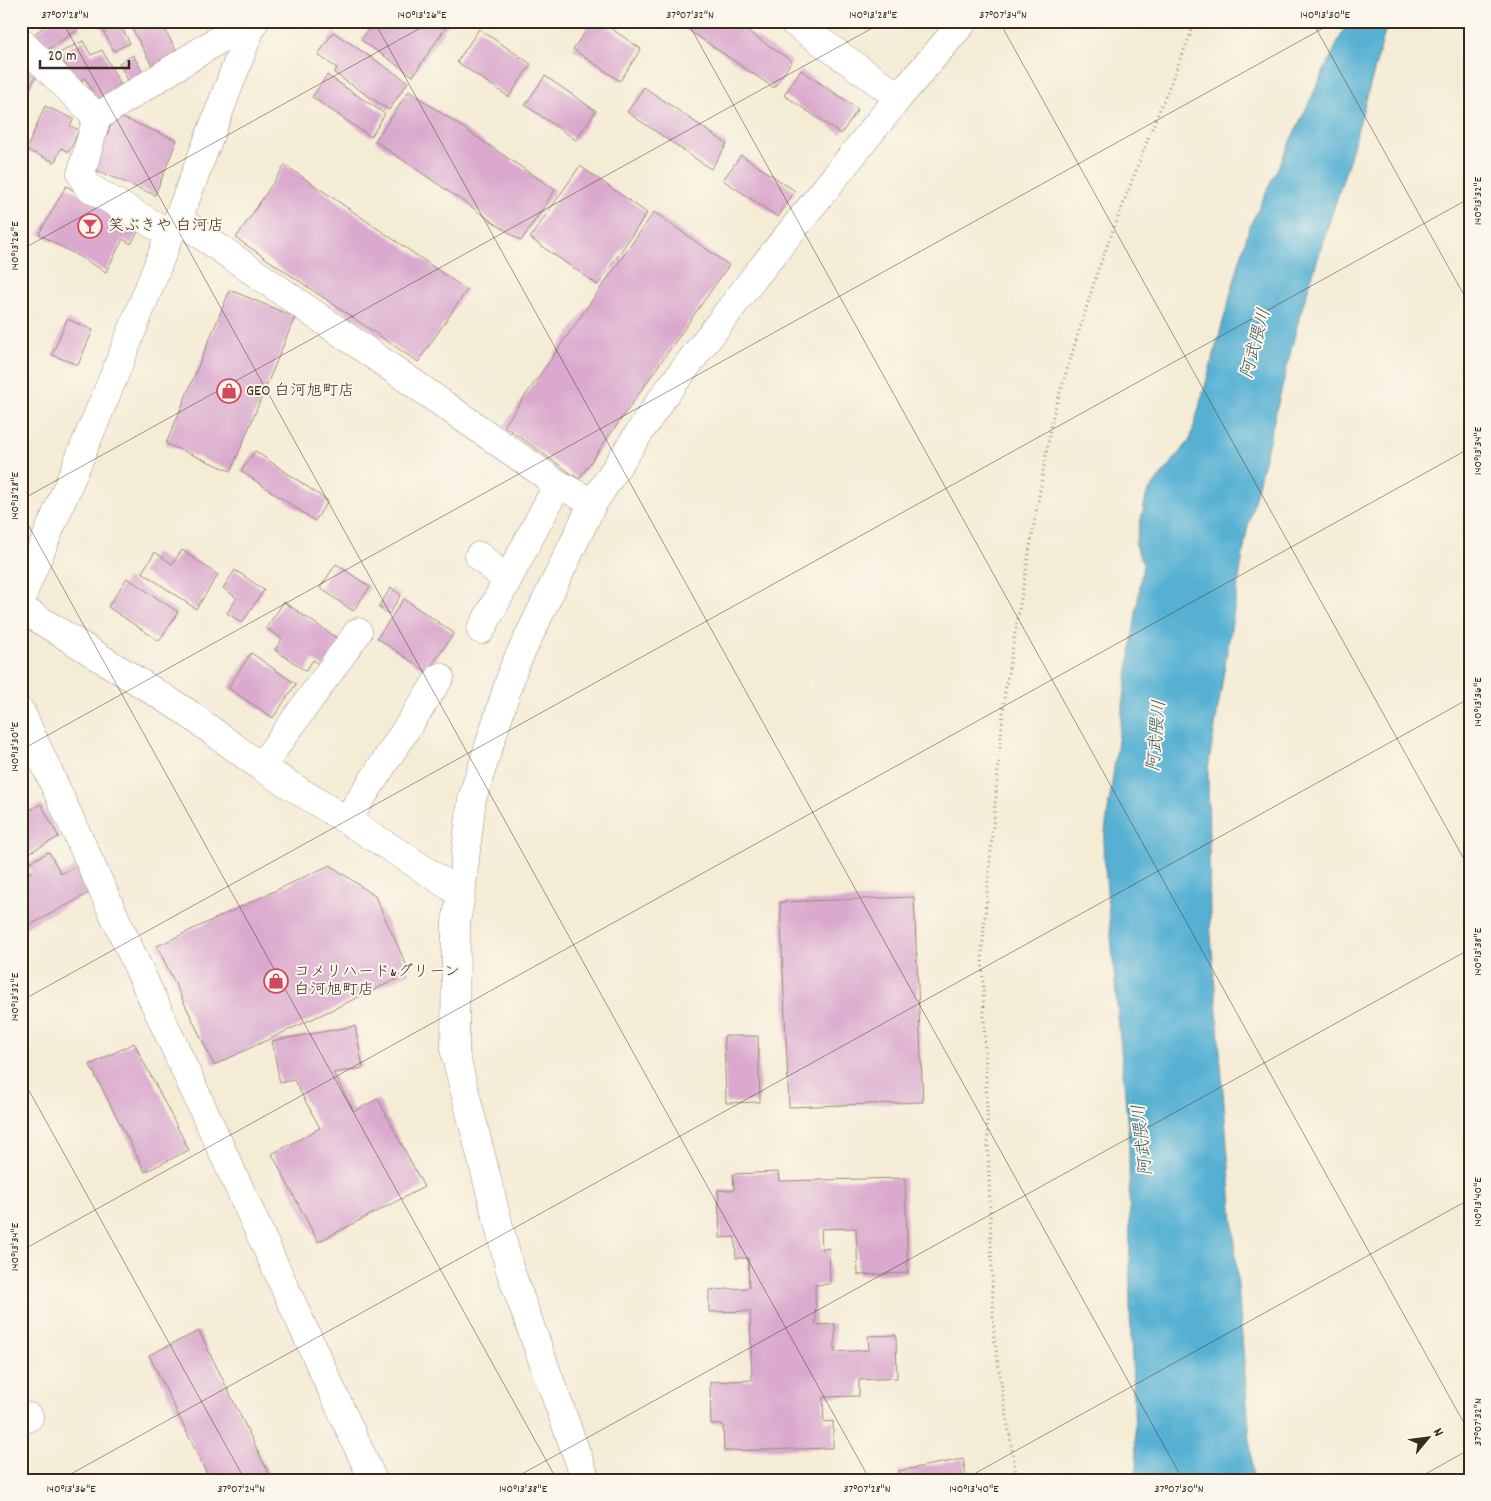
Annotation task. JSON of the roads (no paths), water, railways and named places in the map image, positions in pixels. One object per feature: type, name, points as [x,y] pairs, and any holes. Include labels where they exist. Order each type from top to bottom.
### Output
[{"type":"street","points":[[792,21],[899,97]]},
{"type":"street","points":[[586,1480],[510,1270],[454,1053],[456,922],[472,799],[514,666],[593,503],[660,401],[753,279],[899,97],[964,21]]},
{"type":"street","points":[[253,23],[237,28],[97,117],[81,174],[88,187],[174,226],[558,484],[593,503]]},
{"type":"street","points":[[21,598],[116,371],[253,23]]},
{"type":"street","points":[[21,42],[97,117]]},
{"type":"street","points":[[481,630],[558,484]]},
{"type":"street","points":[[479,556],[507,580]]},
{"type":"street","points":[[21,608],[185,711],[261,767],[461,894]]},
{"type":"street","points":[[261,767],[358,632]]},
{"type":"street","points":[[347,820],[440,677]]},
{"type":"street","points":[[21,712],[373,1480]]},
{"type":"water","name":"阿武隈川","points":[[1348,21],[1388,21],[1350,157],[1299,318],[1247,530],[1208,769],[1210,922],[1253,1480],[1137,1480],[1130,1313],[1129,1140],[1103,846],[1143,564],[1135,545],[1147,493],[1190,440],[1249,228]]},
{"type":"place","name":"笑ぶきや 白河店","points":[[90,226]]},
{"type":"place","name":"GEO 白河旭町店","points":[[229,391]]},
{"type":"place","name":"コメリハード&グリーン 白河旭町店","points":[[276,981]]}]
